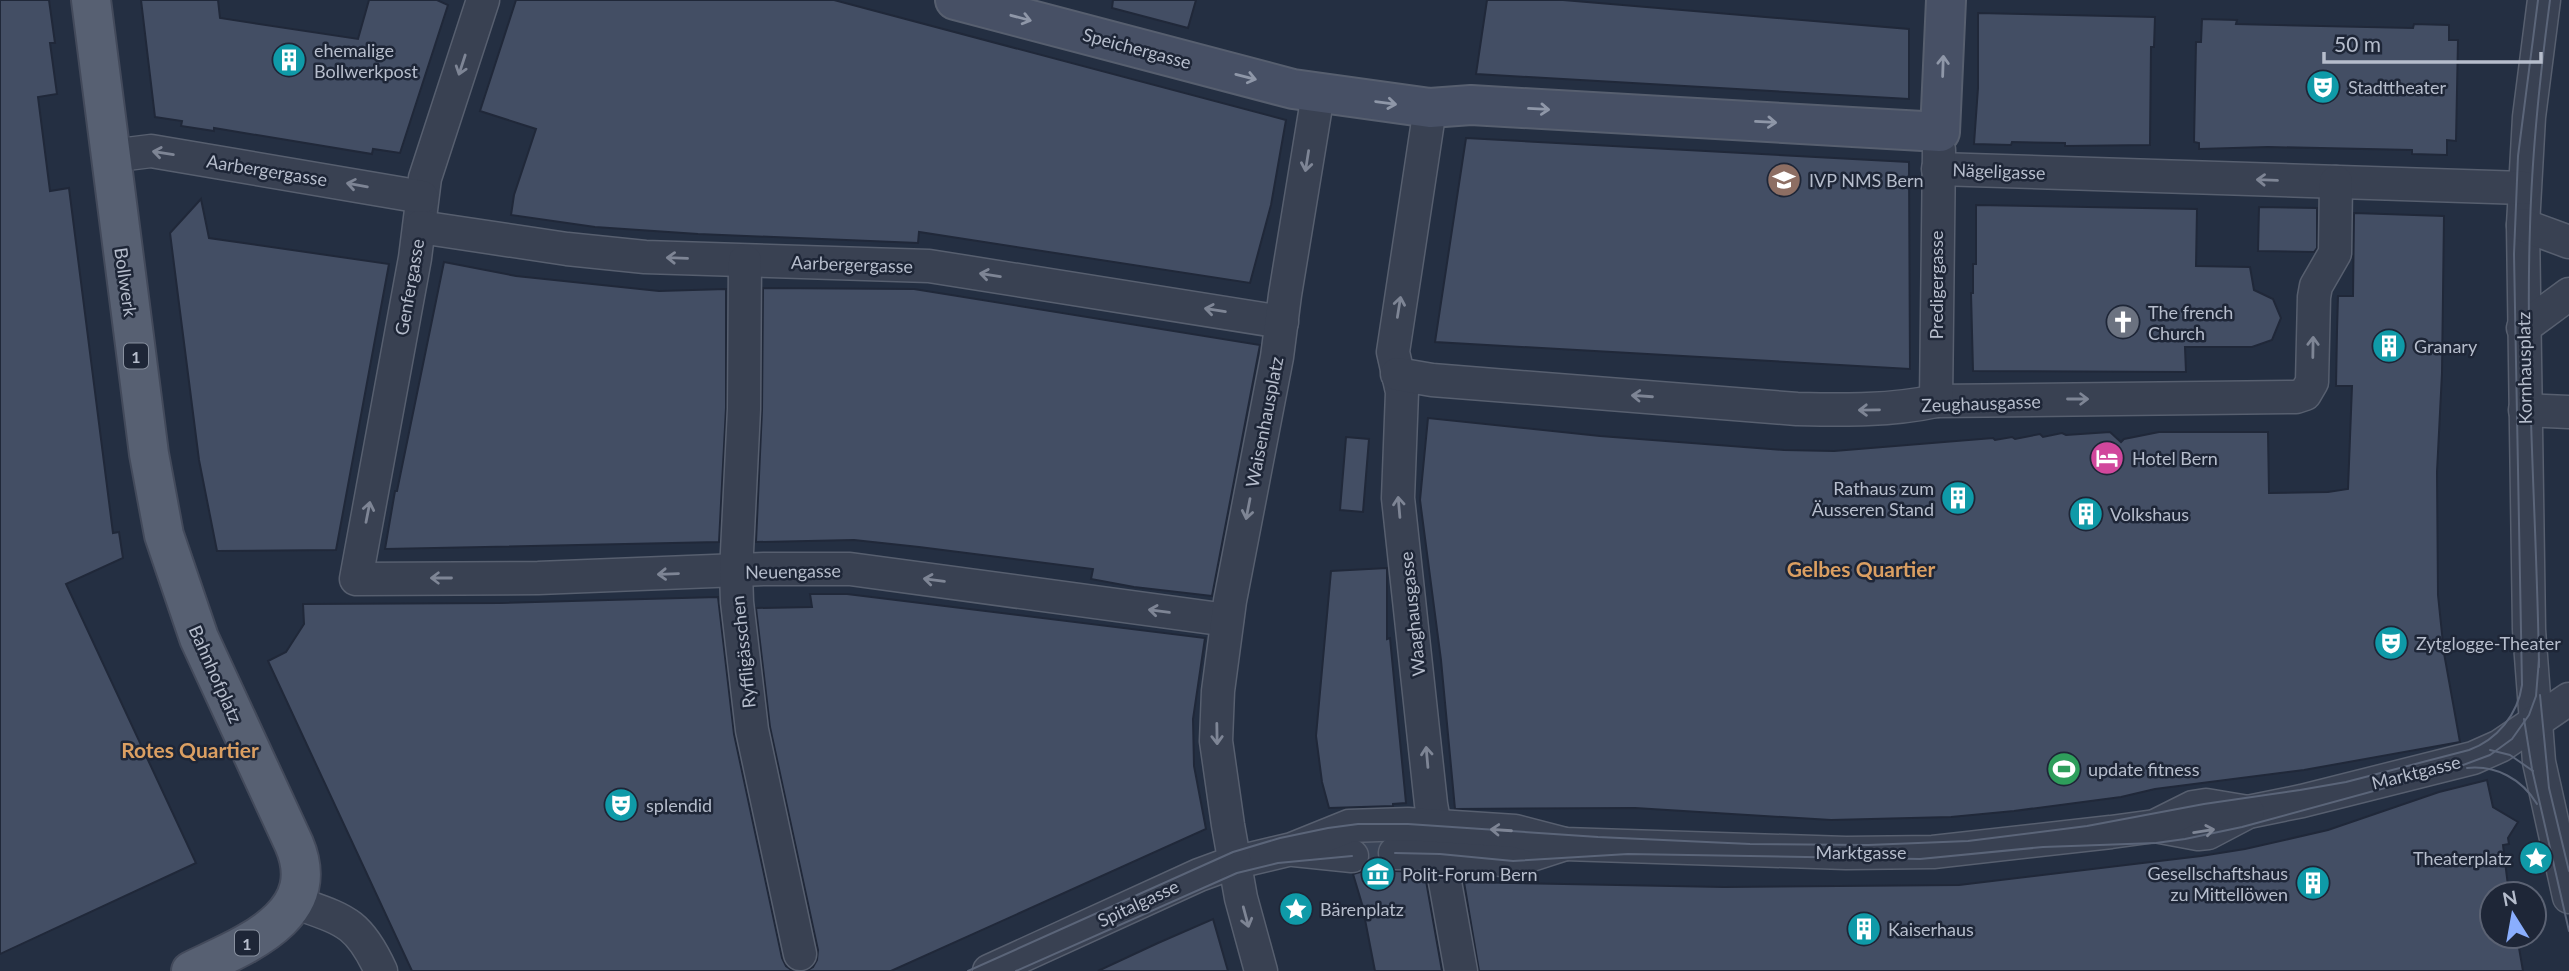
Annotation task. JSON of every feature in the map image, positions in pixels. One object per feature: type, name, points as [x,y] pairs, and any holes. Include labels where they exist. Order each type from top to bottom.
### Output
[{"type":"main road","name":"Bollwerk","points":[[91,0],[149,454],[156,501],[172,562]]},
{"type":"main road","name":"Bahnhofplatz","points":[[172,562],[199,638],[299,856],[301,880],[294,902]]},
{"type":"main road","name":"1","points":[[191,971],[265,932],[294,902]]},
{"type":"street","name":"Genfergasse","points":[[356,579],[425,178],[482,0]]},
{"type":"street","name":"Speichergasse","points":[[955,0],[1318,94]]},
{"type":"street","name":"Predigergasse","points":[[1936,401],[1939,150],[1946,0]]},
{"type":"street","name":"Kornhausplatz","points":[[2535,721],[2529,630],[2523,225],[2529,117],[2543,8]]},
{"type":"street","points":[[1318,94],[1430,108],[1394,343],[1393,360],[1397,374]]},
{"type":"street","name":"Waisenhausplatz","points":[[1235,863],[1216,733],[1227,620],[1282,322],[1318,94]]},
{"type":"street","name":"Nägeligasse","points":[[1430,108],[1471,105],[1939,150],[2336,182],[2524,188]]},
{"type":"street","name":"Aarbergergasse","points":[[111,156],[151,151],[580,251],[645,257],[929,266],[1282,322]]},
{"type":"street","name":"Zeughausgasse","points":[[1397,374],[1432,380],[1797,409],[1886,409],[1936,401],[2291,398],[2310,403],[2314,297],[2316,286],[2335,253],[2336,182]]},
{"type":"street","points":[[2523,225],[2569,242]]},
{"type":"street","name":"Ryffligässchen","points":[[745,261],[744,409],[736,572],[741,643],[751,722],[800,954]]},
{"type":"street","points":[[2523,328],[2569,294]]},
{"type":"street","name":"Waaghausgasse","points":[[1397,374],[1402,392],[1398,498],[1437,840],[1461,971]]},
{"type":"street","points":[[2525,410],[2569,412]]},
{"type":"street","name":"Neuengasse","points":[[356,579],[538,578],[800,568],[850,569],[1227,620]]},
{"type":"street","name":"Marktgasse","points":[[1292,849],[1349,826],[1378,824],[1513,861],[1565,844],[1846,853],[1933,852],[2020,844],[2155,826],[2193,807],[2206,805],[2248,812],[2302,802],[2473,758],[2500,746],[2569,699]]},
{"type":"street","points":[[2535,721],[2539,762],[2569,898]]},
{"type":"street","name":"Marktgasse","points":[[1395,853],[1437,840]]},
{"type":"street","points":[[1292,849],[1352,856]]},
{"type":"street","name":"Spitalgasse","points":[[989,971],[1199,875],[1292,849]]},
{"type":"street","points":[[1235,863],[1244,911],[1261,971]]},
{"type":"street","points":[[294,902],[339,919],[354,929],[364,938],[381,971]]},
{"type":"building","points":[[0,0],[49,0],[55,43],[50,43],[57,94],[38,97],[50,191],[69,188],[113,533],[119,532],[123,558],[66,584],[196,863],[0,954]]},
{"type":"building","name":"ehemalige Bollwerkpost","points":[[141,0],[218,0],[220,18],[358,39],[369,0],[437,0],[448,5],[400,153],[373,149],[372,154],[214,128],[214,131],[181,126],[182,121],[155,117]]},
{"type":"building","points":[[516,0],[834,0],[1286,120],[1271,205],[1250,283],[919,232],[918,243],[698,234],[595,227],[511,215],[514,195],[536,129],[480,111]]},
{"type":"building","points":[[1113,0],[1196,0],[1188,28],[1112,8]]},
{"type":"building","points":[[1487,0],[1563,0],[1909,29],[1909,99],[1476,74]]},
{"type":"building","points":[[1978,13],[2155,17],[2154,47],[2151,47],[2150,145],[2065,146],[2065,143],[2012,142],[2011,145],[1974,144],[1978,88]]},
{"type":"building","name":"Stadttheater","points":[[2202,19],[2237,20],[2236,24],[2413,28],[2414,24],[2449,25],[2449,40],[2458,40],[2456,141],[2447,140],[2447,155],[2412,154],[2412,150],[2268,147],[2199,149],[2199,143],[2194,142],[2196,42],[2201,42]]},
{"type":"building","points":[[1466,138],[1909,162],[1910,369],[1435,342]]},
{"type":"building","points":[[201,199],[209,238],[389,264],[336,550],[217,551],[199,460],[170,233]]},
{"type":"building","name":"The french Church","points":[[1976,205],[2197,209],[2196,266],[2250,267],[2254,290],[2273,299],[2281,318],[2272,340],[2252,347],[2185,347],[2186,372],[1973,371],[1971,293],[1973,264],[1976,264]]},
{"type":"building","points":[[2259,207],[2317,208],[2317,248],[2314,252],[2258,251]]},
{"type":"building","points":[[2354,213],[2444,216],[2442,373],[2437,472],[2438,595],[2444,653],[2460,742],[2304,770],[2155,789],[2121,797],[1951,817],[1831,820],[1635,808],[1455,809],[1441,660],[1420,500],[1428,418],[1600,436],[1784,450],[1834,451],[1993,438],[2015,439],[2040,434],[2043,437],[2062,433],[2110,432],[2121,442],[2124,439],[2159,432],[2268,432],[2269,493],[2348,489],[2352,386],[2336,386],[2337,331],[2338,296],[2353,296]]},
{"type":"building","points":[[444,262],[516,276],[659,291],[726,289],[726,408],[719,542],[385,549]]},
{"type":"building","points":[[763,288],[914,289],[1260,345],[1212,596],[1091,579],[1093,569],[919,547],[854,540],[756,542],[762,410]]},
{"type":"building","points":[[1346,437],[1369,439],[1363,512],[1340,510]]},
{"type":"building","points":[[1387,568],[1387,639],[1390,638],[1406,803],[1393,806],[1329,808],[1322,782],[1316,736],[1331,571]]},
{"type":"building","points":[[810,594],[847,594],[1205,638],[1193,719],[1194,766],[1206,829],[891,971],[806,971],[813,967],[817,960],[818,950],[770,727],[756,608],[812,607]]},
{"type":"building","points":[[718,597],[734,734],[782,958],[786,966],[793,971],[412,971],[268,661],[286,652],[304,624],[303,604],[500,603]]},
{"type":"building","points":[[2487,780],[2493,807],[2518,822],[2508,838],[2509,844],[2503,845],[2507,880],[2478,880],[2478,950],[2519,950],[2523,971],[1479,971],[1464,882],[1724,887],[1959,885],[2245,849],[2328,830],[2439,792]]},
{"type":"building","points":[[1379,843],[1377,853],[1385,868],[1425,875],[1442,971],[1375,971],[1362,904],[1353,874],[1367,866],[1370,857],[1365,844]]},
{"type":"building","points":[[1213,919],[1228,971],[1098,971],[1158,943]]},
{"type":"tunnel","points":[[1352,856],[1395,853]]},
{"type":"tram line","points":[[968,971],[1233,852],[1328,828],[1358,824],[1408,824],[1750,844],[1868,845],[1968,841],[2087,826],[2346,782],[2469,750],[2489,740],[2511,716],[2522,685],[2514,254],[2518,156],[2538,0]]},
{"type":"tram line","points":[[2539,667],[2529,282],[2535,142],[2550,0]]},
{"type":"tram line","points":[[1395,853],[1513,861],[1628,854],[1920,859],[2043,847],[2156,843],[2185,839],[2242,827],[2447,771],[2490,755],[2512,739],[2529,715],[2536,696],[2539,659]]},
{"type":"tram line","points":[[2540,695],[2549,788],[2569,871]]},
{"type":"tram line","points":[[2524,719],[2532,769],[2569,931]]},
{"type":"tram line","points":[[2490,750],[2510,755],[2533,771]]},
{"type":"tram line","points":[[2467,768],[2498,771],[2524,787],[2537,804]]},
{"type":"tram line","points":[[1016,971],[1237,873],[1278,863],[1352,856]]},
{"type":"place","name":"ehemalige Bollwerkpost","points":[[289,60]]},
{"type":"place","name":"Stadttheater","points":[[2323,87]]},
{"type":"place","name":"IVP NMS Bern","points":[[1784,180]]},
{"type":"place","name":"The french Church","points":[[2123,322]]},
{"type":"place","name":"Granary","points":[[2389,346]]},
{"type":"place","name":"Hotel Bern","points":[[2107,458]]},
{"type":"place","name":"Rathaus zum Äusseren Stand","points":[[1958,498]]},
{"type":"place","name":"Volkshaus","points":[[2086,514]]},
{"type":"place","name":"Zytglogge-Theater","points":[[2391,643]]},
{"type":"place","name":"update fitness","points":[[2064,769]]},
{"type":"place","name":"splendid","points":[[621,805]]},
{"type":"place","name":"Theaterplatz","points":[[2536,858]]},
{"type":"place","name":"Polit-Forum Bern","points":[[1378,874]]},
{"type":"place","name":"Gesellschaftshaus zu Mittellöwen","points":[[2313,883]]},
{"type":"place","name":"Bärenplatz","points":[[1296,909]]},
{"type":"place","name":"Kaiserhaus","points":[[1864,929]]},
{"type":"district","name":"Gelbes Quartier","points":[[1861,568]]},
{"type":"district","name":"Rotes Quartier","points":[[190,749]]}]
